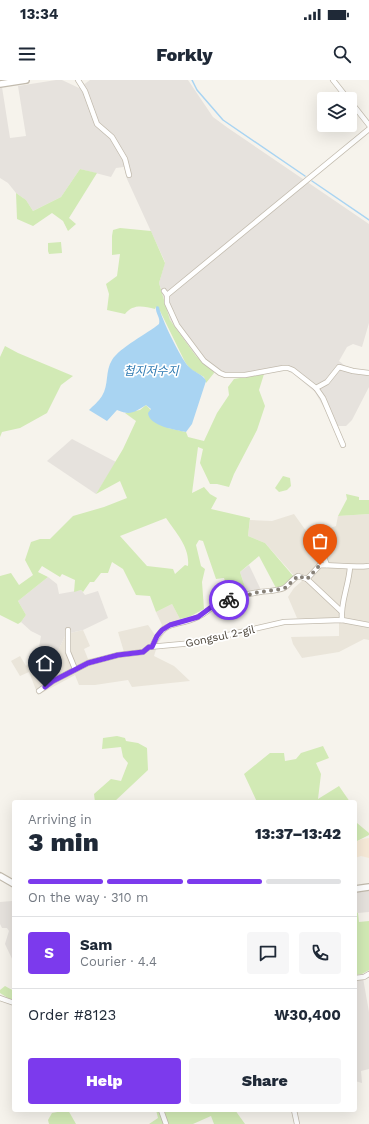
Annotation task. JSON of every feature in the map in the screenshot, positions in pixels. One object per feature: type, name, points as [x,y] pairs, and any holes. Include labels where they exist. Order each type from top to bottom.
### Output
[{"type":"street","points":[[0,84],[26,80]]},
{"type":"street","points":[[78,80],[85,91],[98,124],[112,137],[125,158],[129,175]]},
{"type":"street","points":[[333,80],[343,92]]},
{"type":"street","points":[[357,110],[369,125]]},
{"type":"street","points":[[343,445],[323,398],[316,388],[294,370],[288,368],[245,375],[225,375],[204,361],[177,326],[167,303],[165,293],[369,129]]},
{"type":"street","points":[[316,388],[327,382],[339,367],[369,373]]},
{"type":"street","points":[[322,552],[327,565]]},
{"type":"street","points":[[307,579],[320,565],[350,567],[369,566]]},
{"type":"street","points":[[342,620],[341,611],[349,581],[350,567]]},
{"type":"street","points":[[152,647],[157,636],[162,630],[170,625],[198,617],[221,602],[259,592],[285,588],[298,576],[307,579],[341,611]]},
{"type":"street","name":"Gongsul 2-gil","points":[[39,691],[53,681],[88,663],[106,658],[143,652],[149,647],[196,642],[284,622],[342,620],[369,625]]},
{"type":"street","points":[[68,630],[68,652],[75,669]]},
{"type":"street","points":[[0,876],[12,883]]},
{"type":"street","points":[[357,889],[369,887]]},
{"type":"street","points":[[357,978],[364,977],[369,974]]},
{"type":"street","points":[[0,998],[12,1002]]},
{"type":"street","points":[[162,1112],[166,1124]]},
{"type":"street","points":[[294,1112],[297,1124]]},
{"type":"shaded area","points":[[62,80],[79,88],[90,80],[188,80],[213,117],[369,224],[369,323],[362,347],[353,344],[347,347],[339,361],[349,369],[369,371],[369,387],[352,420],[346,426],[337,426],[331,420],[315,392],[288,369],[276,368],[236,374],[213,370],[196,356],[170,320],[159,283],[165,262],[127,179],[124,167],[116,168],[111,177],[80,169],[61,197],[33,211],[26,200],[16,193],[8,183],[0,178],[0,88],[2,87],[10,138],[26,136],[18,86]]},
{"type":"shaded area","points":[[72,439],[116,462],[96,494],[47,461]]},
{"type":"shaded area","points":[[294,514],[309,535],[336,526],[338,516],[369,514],[369,640],[364,639],[339,652],[302,658],[293,644],[291,637],[339,636],[339,619],[297,618],[288,597],[294,588],[303,580],[297,579],[265,543],[248,536],[250,520],[272,521]]},
{"type":"shaded area","points":[[249,565],[261,590],[247,593],[240,572]]},
{"type":"shaded area","points":[[48,577],[57,584],[59,594],[81,590],[85,595],[98,591],[108,618],[83,630],[66,634],[57,653],[38,653],[41,636],[31,631],[21,622],[26,615],[18,601]]},
{"type":"shaded area","points":[[172,604],[180,619],[165,633],[158,643],[154,656],[174,666],[190,681],[132,687],[128,680],[95,685],[79,685],[75,675],[38,695],[29,672],[20,676],[11,661],[20,656],[26,666],[39,653],[57,653],[66,634],[83,630],[90,646],[84,649],[88,659],[124,652],[118,632],[148,625],[155,635],[162,625],[156,612]]},
{"type":"shaded area","points":[[369,838],[369,858],[361,856],[357,857],[357,841]]},
{"type":"shaded area","points":[[369,890],[369,912],[357,912],[357,892]]},
{"type":"shaded area","points":[[12,901],[12,959],[5,944],[9,931],[7,928],[2,928],[0,924],[0,902]]},
{"type":"shaded area","points":[[363,978],[369,1012],[369,1069],[361,1071],[362,1083],[357,1082],[357,979]]},
{"type":"green space","points":[[80,169],[97,173],[69,218],[76,224],[68,231],[63,221],[52,213],[33,226],[17,219],[16,193],[26,200],[33,211],[61,197]]},
{"type":"green space","points":[[120,228],[151,231],[165,263],[159,283],[170,320],[196,356],[213,370],[214,373],[206,383],[204,377],[190,369],[185,362],[160,311],[156,307],[155,309],[135,307],[125,314],[107,310],[109,294],[106,284],[117,276],[120,254],[112,255],[112,236],[113,230]]},
{"type":"green space","points":[[61,242],[62,253],[49,254],[48,243]]},
{"type":"green space","points":[[5,346],[73,376],[61,385],[47,413],[20,428],[2,432],[0,437],[0,357]]},
{"type":"green space","points":[[264,374],[259,390],[265,406],[257,430],[234,474],[229,487],[210,484],[200,463],[203,449],[198,447],[192,493],[204,487],[210,494],[217,498],[211,509],[250,518],[248,536],[265,543],[294,577],[285,585],[276,588],[259,556],[240,572],[247,593],[231,598],[224,578],[216,579],[203,541],[199,540],[196,545],[201,566],[205,569],[202,582],[204,609],[189,617],[180,619],[172,604],[156,612],[150,596],[136,595],[123,569],[112,562],[108,573],[101,573],[94,582],[90,582],[83,592],[81,590],[74,592],[75,580],[62,574],[60,577],[42,566],[38,572],[48,577],[18,601],[26,615],[21,622],[18,624],[0,615],[0,576],[11,573],[19,585],[33,575],[25,560],[31,542],[40,539],[50,539],[73,516],[104,507],[127,498],[120,481],[96,494],[123,449],[136,421],[125,413],[140,410],[146,405],[168,428],[186,432],[188,437],[204,441],[217,413],[229,395],[228,387],[234,379]],"holes":[[[166,518],[185,546],[188,559],[188,566],[185,565],[175,574],[173,569],[147,566],[120,536]]]},
{"type":"green space","points":[[283,476],[290,478],[291,486],[287,490],[279,492],[275,488]]},
{"type":"green space","points":[[346,494],[359,497],[359,500],[369,500],[369,514],[338,516],[347,499]]},
{"type":"green space","points":[[117,736],[125,738],[126,741],[138,743],[147,748],[148,770],[116,800],[95,800],[94,794],[111,779],[121,781],[128,763],[123,757],[121,747],[102,749],[103,738]]},
{"type":"green space","points":[[323,746],[329,758],[316,763],[321,774],[318,799],[339,786],[349,800],[256,800],[244,774],[270,753],[284,753],[285,761],[296,759],[301,753]]},
{"type":"green space","points":[[357,823],[369,833],[369,835],[357,841]]},
{"type":"green space","points":[[357,912],[359,922],[369,921],[369,970],[357,975]]},
{"type":"green space","points":[[5,986],[12,990],[12,1000],[0,993],[0,990]]},
{"type":"green space","points":[[69,1112],[76,1124],[49,1124],[48,1120],[52,1113]]},
{"type":"green space","points":[[156,1112],[236,1112],[245,1124],[214,1124],[211,1116],[193,1124],[149,1124],[158,1118]]},
{"type":"water","name":"첩지저수지","points":[[157,306],[159,307],[167,328],[185,361],[190,368],[203,377],[206,381],[192,424],[186,432],[164,427],[153,421],[148,413],[151,409],[146,405],[129,413],[117,410],[107,421],[89,410],[99,400],[104,392],[108,369],[116,355],[159,324],[156,309]]},
{"type":"waterway","points":[[192,80],[197,90],[223,120],[305,176]]},
{"type":"waterway","points":[[312,181],[369,220]]},
{"type":"way so far","points":[[229,600],[259,592],[285,588],[298,576],[307,579],[320,565]]},
{"type":"route","points":[[45,687],[53,681],[88,663],[118,655],[143,652],[149,647],[152,647],[157,636],[162,630],[170,625],[198,617],[210,608],[221,602],[229,600]]}]
